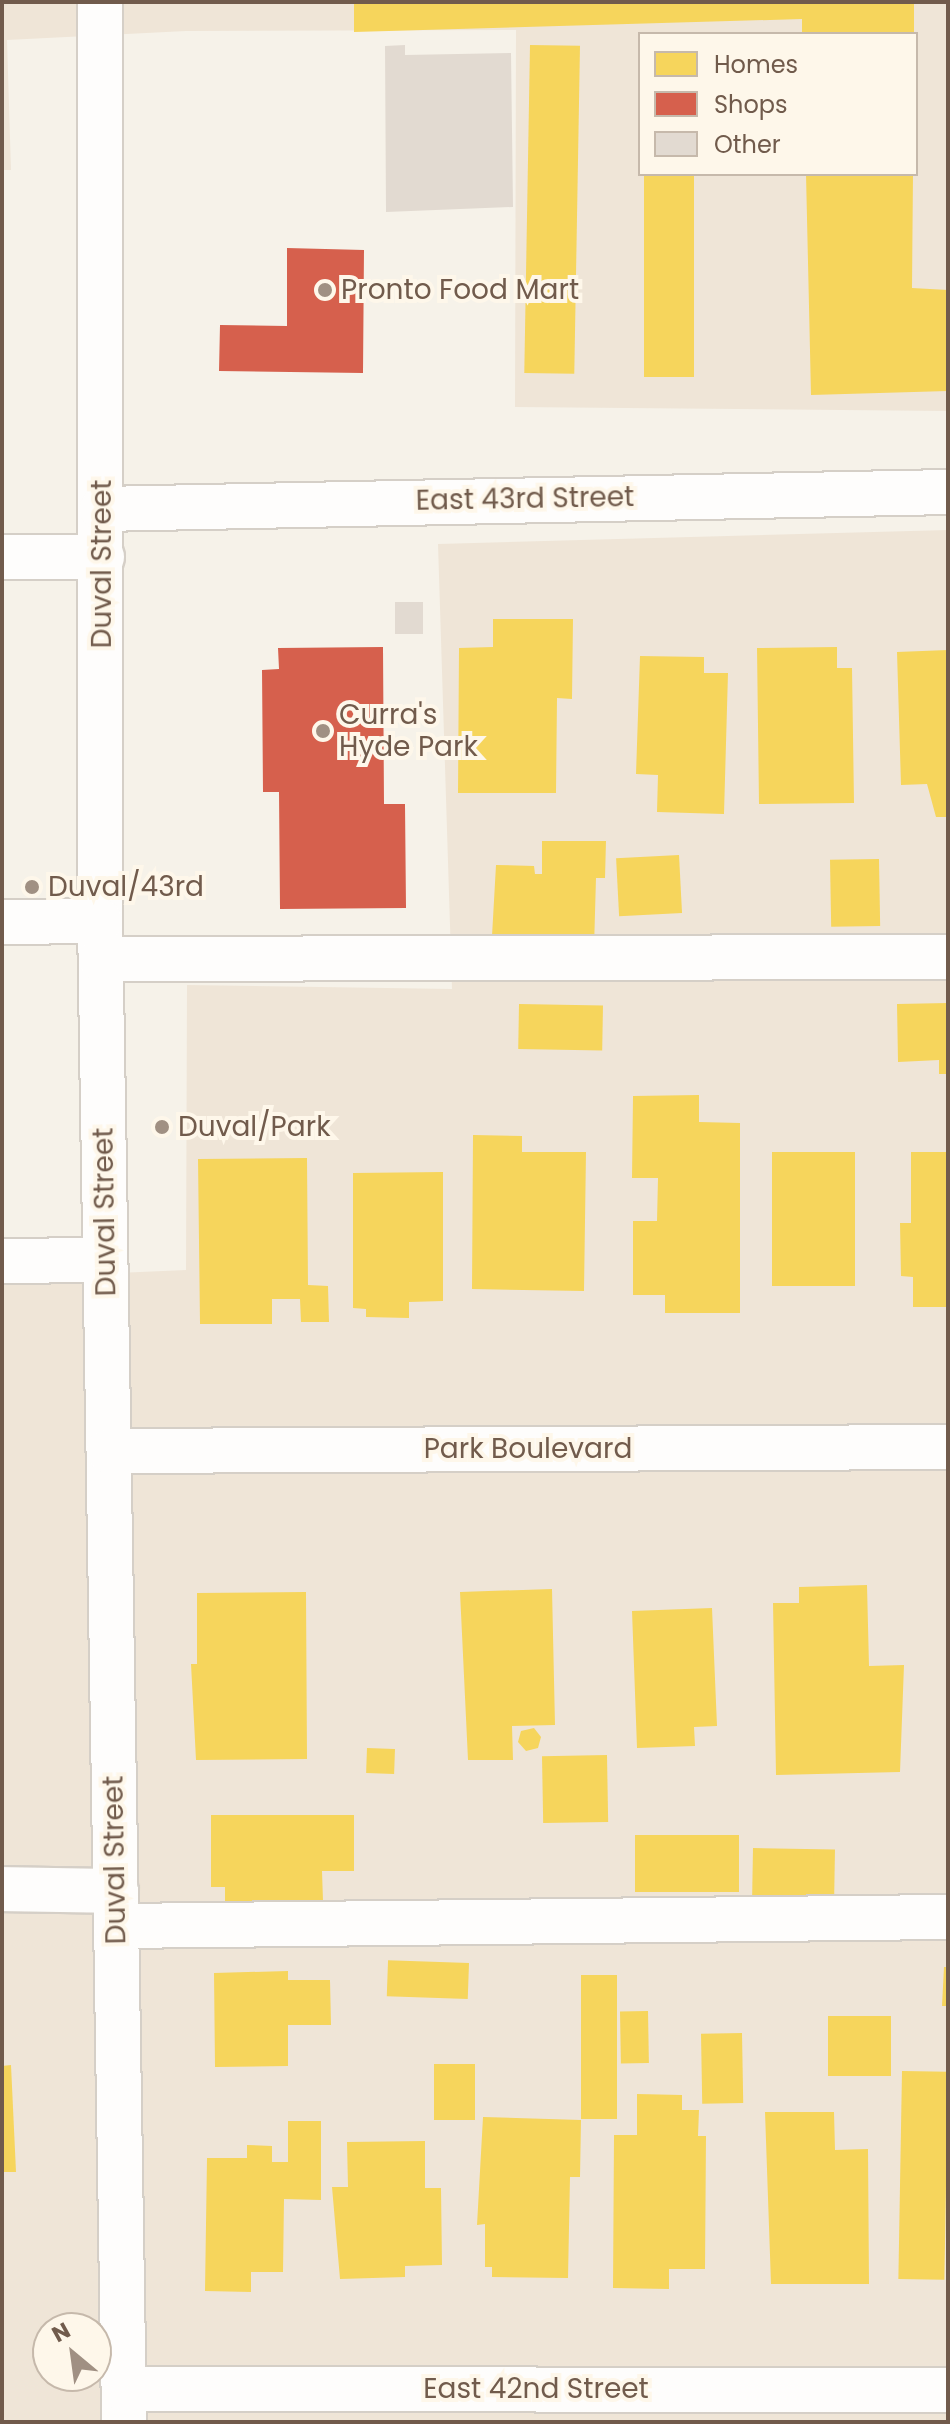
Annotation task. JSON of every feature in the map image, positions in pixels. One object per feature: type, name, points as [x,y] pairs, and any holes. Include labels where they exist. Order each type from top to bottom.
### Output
[{"type":"street","name":"Duval Street","points":[[100,2],[100,940],[124,2406]]},
{"type":"street","name":"East 43rd Street","points":[[102,509],[948,492]]},
{"type":"street","points":[[2,557],[102,557]]},
{"type":"street","points":[[2,922],[100,940],[948,957]]},
{"type":"street","points":[[2,1261],[105,1260]]},
{"type":"street","name":"Park Boulevard","points":[[109,1451],[948,1447]]},
{"type":"street","points":[[2,1889],[116,1908],[948,1917]]},
{"type":"street","name":"East 42nd Street","points":[[124,2406],[948,2390]]},
{"type":"shaded area","points":[[2,2],[948,2],[948,411],[515,407],[516,30],[186,31],[7,40],[11,170],[2,170]]},
{"type":"shaded area","points":[[948,530],[948,2422],[2,2422],[2,1278],[186,1270],[187,985],[452,989],[438,544]]},
{"type":"building: Homes","points":[[354,2],[914,2],[914,32],[802,32],[802,19],[354,32]]},
{"type":"building: Homes","points":[[530,45],[580,46],[574,374],[524,373]]},
{"type":"building: Homes","points":[[644,176],[694,176],[694,377],[644,377]]},
{"type":"building: Homes","points":[[806,176],[913,176],[912,288],[948,290],[948,391],[811,395]]},
{"type":"building: Homes","points":[[493,619],[573,619],[572,699],[557,698],[556,793],[458,793],[459,648],[493,647]]},
{"type":"building: Homes","points":[[837,647],[837,668],[852,668],[854,803],[759,804],[757,648]]},
{"type":"building: Homes","points":[[948,650],[948,817],[936,817],[927,784],[901,785],[897,652]]},
{"type":"building: Homes","points":[[640,656],[704,657],[704,673],[728,673],[724,814],[657,812],[658,775],[636,774]]},
{"type":"building: Homes","points":[[542,841],[606,841],[605,878],[596,878],[594,948],[492,936],[496,865],[534,866],[535,874],[542,874]]},
{"type":"building: Homes","points":[[679,855],[682,913],[619,916],[616,858]]},
{"type":"building: Homes","points":[[879,859],[880,926],[831,927],[830,860]]},
{"type":"building: Homes","points":[[948,1003],[948,1074],[939,1074],[939,1060],[898,1062],[897,1004]]},
{"type":"building: Homes","points":[[519,1004],[603,1005],[602,1050],[518,1049]]},
{"type":"building: Homes","points":[[699,1095],[699,1122],[740,1123],[740,1313],[665,1313],[665,1295],[633,1295],[633,1221],[657,1221],[658,1178],[632,1178],[633,1096]]},
{"type":"building: Homes","points":[[473,1135],[522,1136],[522,1152],[586,1152],[584,1291],[472,1289]]},
{"type":"building: Homes","points":[[772,1152],[855,1152],[855,1286],[772,1286]]},
{"type":"building: Homes","points":[[911,1152],[948,1152],[948,1307],[913,1307],[913,1277],[901,1276],[900,1223],[911,1223]]},
{"type":"building: Homes","points":[[307,1158],[308,1285],[328,1286],[329,1322],[301,1322],[300,1299],[272,1299],[272,1324],[200,1324],[198,1159]]},
{"type":"building: Homes","points":[[443,1172],[443,1301],[409,1302],[409,1318],[366,1317],[366,1309],[353,1308],[353,1173]]},
{"type":"building: Homes","points":[[867,1585],[869,1666],[904,1665],[900,1772],[776,1775],[773,1603],[799,1603],[799,1587]]},
{"type":"building: Homes","points":[[552,1589],[555,1725],[512,1726],[513,1760],[468,1760],[460,1592]]},
{"type":"building: Homes","points":[[306,1592],[307,1759],[196,1760],[191,1664],[197,1664],[197,1593]]},
{"type":"building: Homes","points":[[712,1608],[717,1726],[694,1727],[695,1746],[637,1748],[632,1611]]},
{"type":"building: Homes","points":[[534,1728],[541,1737],[538,1748],[526,1751],[518,1742],[521,1731]]},
{"type":"building: Homes","points":[[367,1748],[395,1749],[394,1774],[366,1773]]},
{"type":"building: Homes","points":[[607,1755],[608,1822],[543,1823],[542,1756]]},
{"type":"building: Homes","points":[[211,1815],[354,1815],[354,1871],[322,1871],[323,1901],[225,1902],[225,1887],[211,1887]]},
{"type":"building: Homes","points":[[635,1835],[739,1835],[739,1892],[635,1892]]},
{"type":"building: Homes","points":[[753,1848],[835,1849],[834,1908],[752,1907]]},
{"type":"building: Homes","points":[[388,1960],[469,1963],[468,1999],[387,1996]]},
{"type":"building: Homes","points":[[944,1967],[948,1967],[948,2006],[942,2006]]},
{"type":"building: Homes","points":[[288,1971],[288,1980],[330,1980],[331,2025],[288,2025],[288,2066],[215,2067],[214,1973]]},
{"type":"building: Homes","points":[[581,1975],[617,1975],[617,2119],[581,2119]]},
{"type":"building: Homes","points":[[620,2011],[648,2011],[649,2063],[621,2063]]},
{"type":"building: Homes","points":[[828,2016],[891,2016],[891,2076],[828,2076]]},
{"type":"building: Homes","points":[[742,2033],[743,2103],[702,2104],[701,2034]]},
{"type":"building: Homes","points":[[434,2064],[475,2064],[475,2120],[434,2120]]},
{"type":"building: Homes","points":[[11,2065],[16,2172],[2,2172],[2,2066]]},
{"type":"building: Homes","points":[[902,2071],[948,2072],[944,2280],[898,2279]]},
{"type":"building: Homes","points":[[637,2094],[682,2095],[682,2110],[699,2110],[698,2136],[706,2136],[705,2269],[669,2269],[669,2289],[613,2288],[614,2135],[637,2135]]},
{"type":"building: Homes","points":[[765,2112],[834,2112],[835,2150],[868,2149],[869,2284],[771,2284]]},
{"type":"building: Homes","points":[[483,2117],[581,2120],[580,2177],[570,2177],[568,2278],[492,2277],[492,2267],[485,2267],[485,2224],[477,2225]]},
{"type":"building: Homes","points":[[288,2121],[321,2121],[321,2200],[284,2199],[283,2272],[251,2272],[251,2292],[205,2291],[207,2158],[247,2158],[247,2145],[272,2146],[272,2162],[288,2162]]},
{"type":"building: Homes","points":[[425,2141],[425,2188],[441,2188],[442,2265],[405,2266],[405,2277],[340,2279],[332,2187],[348,2187],[347,2142]]},
{"type":"building: Shops","name":"Pronto Food Mart","points":[[287,248],[364,250],[363,373],[219,371],[220,325],[287,326]]},
{"type":"building: Shops","name":"Curra's Hyde Park","points":[[383,647],[384,804],[405,804],[406,908],[280,909],[279,792],[263,792],[262,670],[279,669],[278,648]]},
{"type":"building: Other","points":[[405,45],[405,55],[511,53],[513,207],[386,212],[385,46]]},
{"type":"building: Other","points":[[395,602],[423,602],[423,634],[395,634]]},
{"type":"place","name":"Pronto Food Mart","points":[[325,290]]},
{"type":"place","name":"Curra's Hyde Park","points":[[323,731]]},
{"type":"place","name":"Duval/43rd","points":[[32,887]]},
{"type":"place","name":"Duval/Park","points":[[162,1127]]}]
